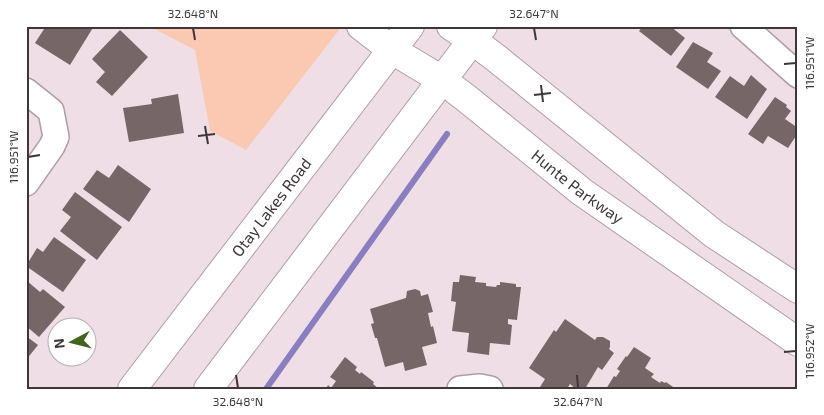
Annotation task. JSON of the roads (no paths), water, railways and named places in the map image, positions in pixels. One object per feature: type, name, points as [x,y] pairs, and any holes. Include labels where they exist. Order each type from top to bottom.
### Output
[{"type":"main road","name":"Hunte Parkway","points":[[361,26],[392,50],[442,80],[582,192],[798,342]]},
{"type":"main road","name":"Otay Lakes Road","points":[[132,389],[410,26]]},
{"type":"main road","points":[[208,389],[442,80],[469,31],[714,234],[798,289]]},
{"type":"street","points":[[743,26],[798,75]]},
{"type":"street","points":[[26,91],[51,111],[56,137],[52,146],[26,183]]},
{"type":"street","points":[[460,389],[480,387],[490,389]]},
{"type":"waterway","points":[[266,389],[447,134]]}]
